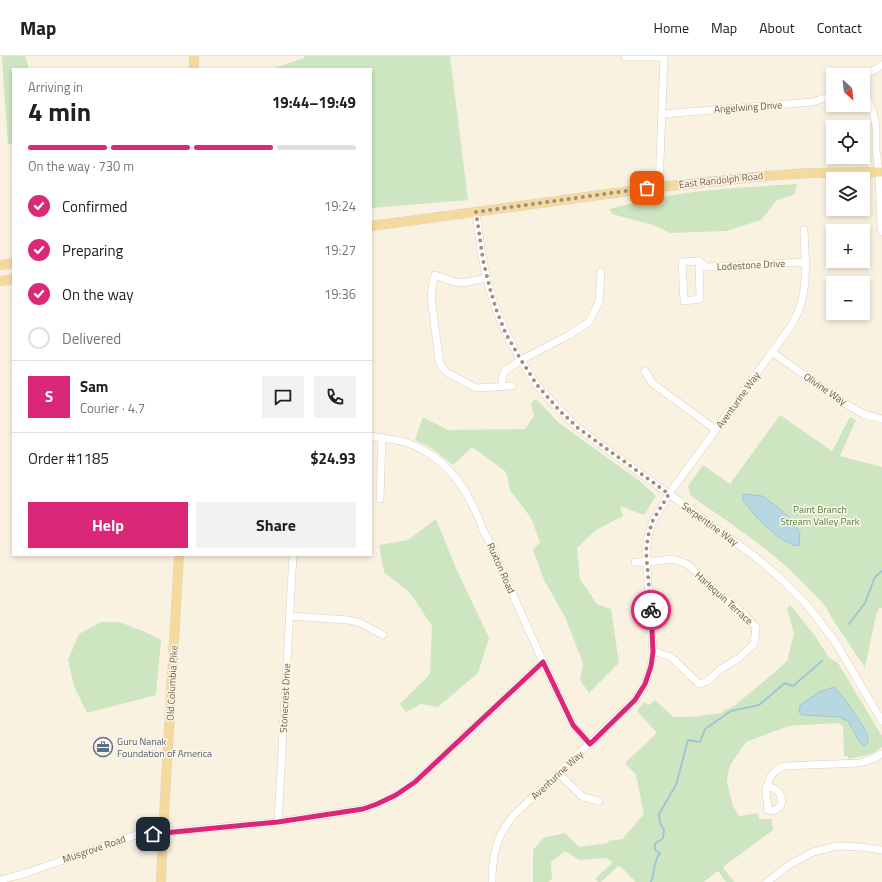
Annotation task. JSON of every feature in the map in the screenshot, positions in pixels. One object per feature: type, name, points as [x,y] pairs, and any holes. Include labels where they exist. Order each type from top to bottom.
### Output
[{"type":"main road","points":[[194,56],[194,68]]},
{"type":"main road","name":"East Randolph Road","points":[[372,226],[659,187],[765,176],[810,173],[880,172]]},
{"type":"main road","points":[[0,265],[12,263]]},
{"type":"main road","points":[[0,281],[12,279]]},
{"type":"main road","name":"Old Columbia Pike","points":[[161,882],[179,556]]},
{"type":"street","points":[[625,57],[664,57],[659,187]]},
{"type":"street","points":[[870,73],[882,65]]},
{"type":"street","name":"Angelwing Drive","points":[[662,114],[813,102],[826,97]]},
{"type":"street","points":[[870,103],[874,112],[876,127],[876,150],[880,172],[882,232]]},
{"type":"street","name":"Serpentine Way","points":[[476,212],[487,278],[500,319],[506,334],[537,385],[560,411],[578,428],[753,555],[780,578],[807,605],[834,640],[882,721]]},
{"type":"street","name":"Aventurine Way","points":[[492,882],[492,870],[496,846],[504,829],[514,816],[635,700],[645,684],[651,666],[653,652],[646,552],[648,536],[653,520],[669,494],[791,326],[800,308],[804,293],[806,262],[804,230]]},
{"type":"street","points":[[699,261],[700,300],[684,301],[682,262],[699,261]]},
{"type":"street","name":"Lodestone Drive","points":[[699,261],[706,267],[806,262]]},
{"type":"street","points":[[502,387],[504,371],[521,360],[569,335],[588,322],[599,302],[601,272]]},
{"type":"street","points":[[487,278],[462,283],[435,275],[431,297],[439,359],[441,366],[446,372],[476,388],[512,386]]},
{"type":"street","name":"Olivine Way","points":[[772,352],[839,400],[863,414],[882,419]]},
{"type":"street","points":[[645,371],[652,383],[716,430]]},
{"type":"street","name":"Ruxton Road","points":[[372,436],[407,443],[427,452],[448,468],[456,477],[481,523],[482,529],[488,539],[573,725],[590,744]]},
{"type":"street","points":[[380,499],[382,438]]},
{"type":"street","name":"Stonecrest Drive","points":[[278,822],[293,556]]},
{"type":"street","name":"Harlequin Terrace","points":[[647,562],[673,559],[687,564],[744,614],[756,627],[754,644],[739,658],[718,671],[708,681],[699,684],[671,657],[653,652]]},
{"type":"street","points":[[635,562],[647,562]]},
{"type":"street","points":[[290,616],[358,622],[383,635]]},
{"type":"street","name":"Musgrove Road","points":[[0,880],[26,873],[136,835],[278,822],[363,809],[377,804],[396,795],[415,782],[543,662]]},
{"type":"street","points":[[767,786],[769,779],[777,769],[784,766],[860,763],[882,754]]},
{"type":"street","points":[[558,774],[583,798],[599,801]]},
{"type":"street","points":[[767,882],[789,866],[813,852],[837,846],[882,850]]},
{"type":"green space","points":[[2,56],[25,56],[29,68],[12,68],[12,144],[8,144]]},
{"type":"green space","points":[[304,56],[450,56],[468,200],[372,208],[372,68],[275,68],[304,58]]},
{"type":"green space","points":[[797,184],[794,195],[777,200],[761,220],[726,231],[670,233],[653,225],[612,214],[609,209],[651,199],[692,192]]},
{"type":"green space","points":[[536,399],[559,423],[641,482],[656,496],[644,515],[620,506],[623,516],[596,530],[577,548],[580,579],[597,604],[611,609],[619,663],[589,693],[580,680],[583,663],[565,617],[544,580],[533,550],[540,542],[531,518],[510,490],[506,472],[472,447],[453,465],[431,448],[415,440],[423,417],[448,430],[525,429],[534,416],[531,403]]},
{"type":"green space","name":"Paint Branch Stream Valley Park","points":[[780,415],[832,451],[850,417],[856,420],[840,456],[882,467],[882,608],[879,608],[876,615],[865,668],[826,607],[799,579],[755,541],[691,496],[688,486],[703,465],[730,484]]},
{"type":"green space","points":[[436,519],[455,566],[489,638],[478,673],[438,707],[421,704],[406,712],[400,704],[430,674],[432,626],[411,594],[384,572],[379,545],[408,540]]},
{"type":"green space","points":[[790,605],[816,637],[829,658],[838,663],[882,736],[882,747],[872,754],[848,759],[848,756],[844,756],[843,727],[839,723],[789,726],[746,742],[729,769],[727,782],[733,806],[739,816],[758,813],[759,819],[772,819],[773,830],[723,867],[734,882],[726,882],[718,871],[704,882],[634,882],[635,881],[622,868],[618,866],[601,882],[598,882],[595,879],[613,862],[606,858],[579,860],[565,851],[551,862],[552,878],[549,882],[533,882],[533,850],[543,838],[565,833],[579,847],[609,843],[608,841],[624,839],[624,837],[644,814],[636,775],[625,763],[657,733],[637,711],[644,702],[649,705],[655,700],[673,717],[690,717],[722,713],[723,711],[734,706],[787,661],[794,634],[787,609]]},
{"type":"green space","points":[[101,622],[119,622],[161,640],[156,695],[87,713],[74,686],[68,660],[79,634]]},
{"type":"water","points":[[743,494],[762,496],[779,508],[792,520],[800,533],[799,546],[793,545],[778,537],[760,521],[743,501]]},
{"type":"water","points":[[834,687],[854,712],[867,734],[867,744],[864,747],[848,721],[839,717],[802,715],[799,712],[800,705],[819,692]]},
{"type":"waterway","points":[[849,624],[865,603],[875,577],[882,571]]},
{"type":"waterway","points":[[651,882],[655,863],[660,853],[655,850],[655,844],[663,838],[664,830],[660,823],[659,814],[676,785],[688,740],[700,742],[705,729],[731,711],[759,705],[785,683],[793,686],[822,661]]},
{"type":"way so far","points":[[647,188],[476,212],[483,260],[497,312],[506,334],[537,385],[560,411],[578,428],[669,494],[653,520],[648,536],[646,552],[651,610]]},
{"type":"place","name":"Guru Nanak Foundation of America","points":[[103,747]]},
{"type":"route","points":[[153,834],[278,822],[363,809],[377,804],[396,795],[415,782],[543,662],[573,725],[590,744],[635,700],[645,684],[651,666],[653,652],[651,610]]}]
